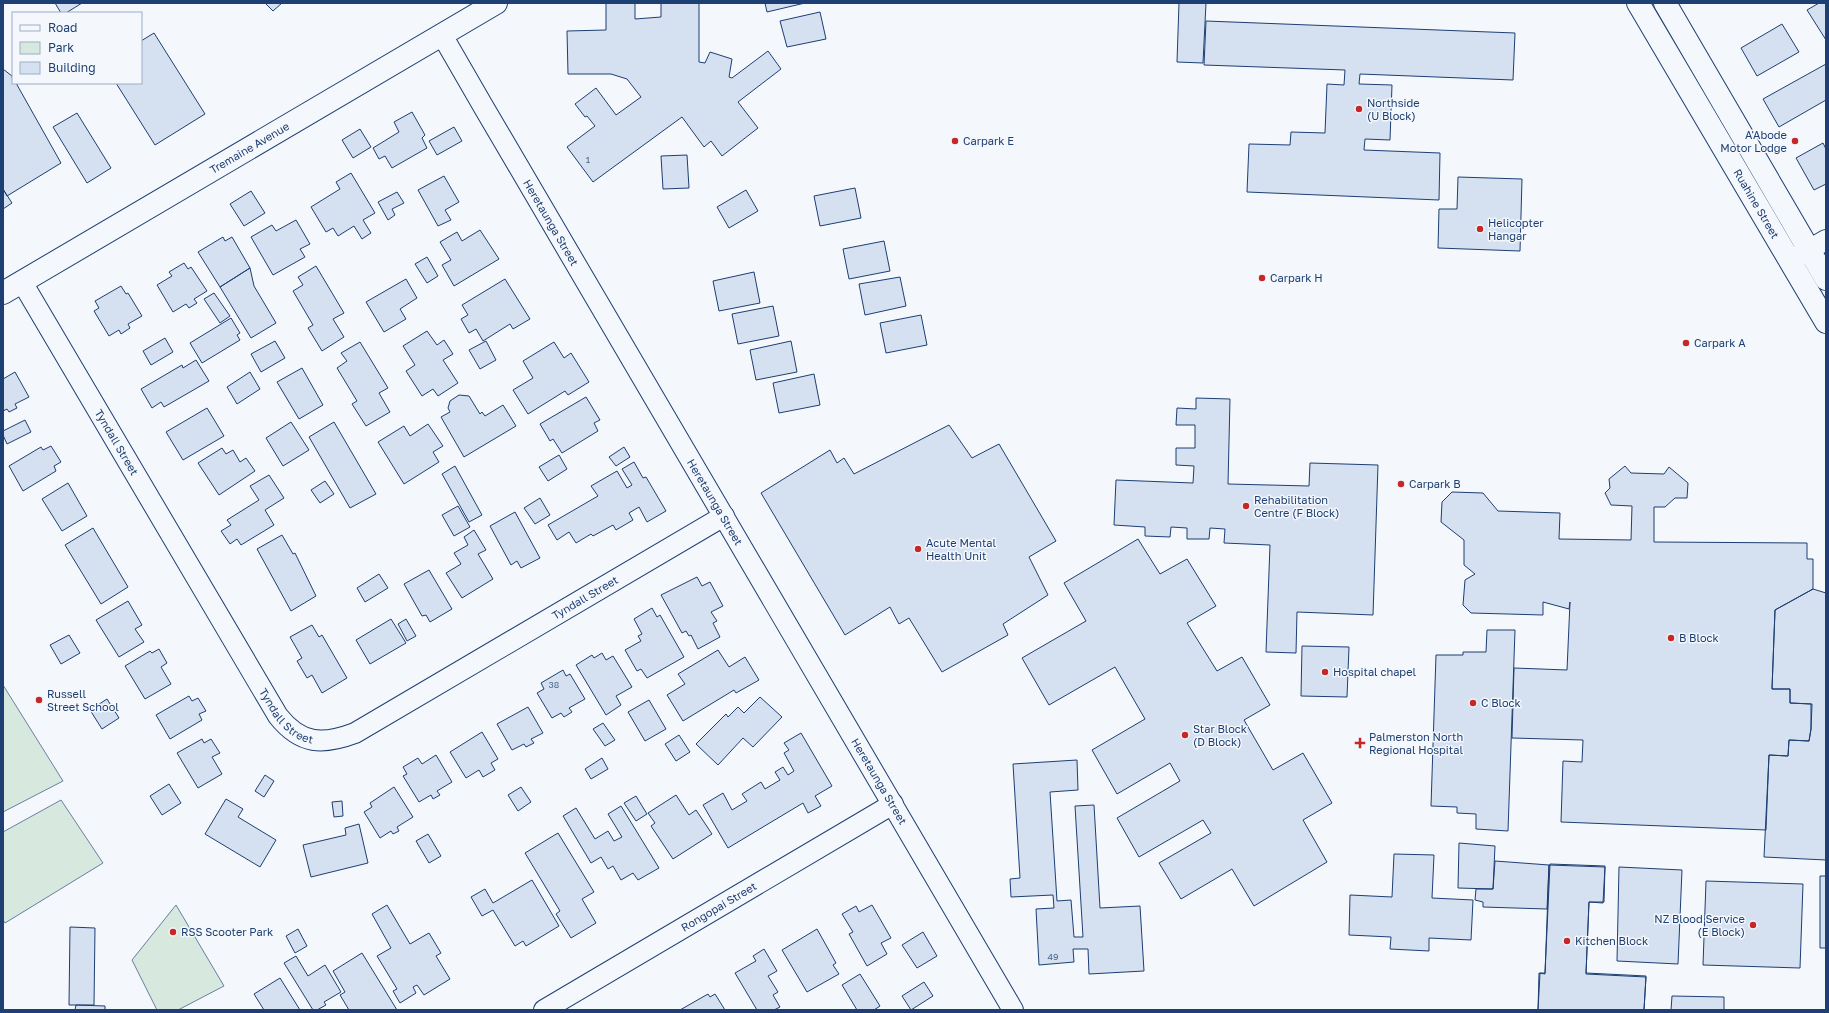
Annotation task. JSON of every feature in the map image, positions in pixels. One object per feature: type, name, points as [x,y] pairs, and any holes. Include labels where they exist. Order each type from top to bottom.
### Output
[{"type":"main road","name":"Tremaine Avenue","points":[[3,293],[496,3]]},
{"type":"main road","name":"Ruahine Street","points":[[1638,3],[1826,322]]},
{"type":"main road","name":"Ruahine Street","points":[[1665,3],[1817,245],[1826,279]]},
{"type":"street","name":"Heretaunga Street","points":[[442,35],[570,256],[1013,1010]]},
{"type":"street","points":[[1790,261],[1817,245]]},
{"type":"street","name":"Tyndall Street","points":[[22,282],[278,716],[290,730],[303,737],[320,741],[337,740],[355,733],[724,516]]},
{"type":"street","name":"Rongopai Street","points":[[544,1010],[893,804]]},
{"type":"green space","points":[[3,685],[63,781],[3,812]]},
{"type":"green space","points":[[61,800],[103,863],[5,923],[3,920],[3,832]]},
{"type":"green space","name":"RSS Scooter Park","points":[[176,905],[224,986],[178,1010],[157,1010],[132,960]]},
{"type":"building","points":[[55,3],[82,3],[68,12],[60,12]]},
{"type":"building","points":[[265,3],[282,3],[273,11]]},
{"type":"building","points":[[606,3],[635,3],[635,19],[661,17],[661,3],[699,3],[699,62],[705,63],[710,52],[732,59],[729,77],[732,78],[768,51],[781,69],[738,102],[758,128],[722,156],[711,141],[704,147],[682,117],[593,182],[567,147],[595,126],[587,116],[585,117],[575,104],[596,88],[616,115],[641,97],[627,79],[611,74],[568,74],[567,31],[606,30]]},
{"type":"building","points":[[765,3],[805,3],[767,12]]},
{"type":"building","points":[[1179,3],[1206,3],[1203,63],[1177,62]]},
{"type":"building","points":[[1819,3],[1826,3],[1826,40],[1807,10]]},
{"type":"building","points":[[820,12],[826,39],[787,47],[780,21]]},
{"type":"building","name":"Northside (U Block)","points":[[1206,21],[1515,33],[1513,80],[1360,74],[1359,84],[1392,85],[1390,140],[1365,139],[1364,150],[1440,153],[1439,200],[1247,192],[1249,144],[1290,145],[1291,132],[1325,133],[1327,84],[1344,85],[1345,70],[1204,65]]},
{"type":"building","points":[[1782,24],[1799,52],[1757,76],[1741,48]]},
{"type":"building","points":[[154,33],[205,114],[155,145],[117,84],[142,84],[142,40]]},
{"type":"building","points":[[1826,64],[1826,100],[1779,127],[1763,99]]},
{"type":"building","points":[[3,69],[12,76],[12,84],[17,84],[61,163],[7,196],[3,189]]},
{"type":"building","points":[[412,112],[425,135],[422,138],[427,148],[392,168],[385,156],[379,159],[373,148],[399,132],[394,122]]},
{"type":"building","points":[[77,113],[111,168],[87,183],[53,127]]},
{"type":"building","points":[[454,127],[462,141],[437,155],[429,141]]},
{"type":"building","points":[[360,129],[371,147],[353,158],[342,140]]},
{"type":"building","points":[[1823,143],[1826,149],[1826,184],[1814,190],[1796,158]]},
{"type":"building","points":[[687,155],[689,188],[663,189],[661,156]]},
{"type":"building","points":[[351,173],[375,213],[363,220],[371,233],[362,239],[354,226],[338,236],[333,228],[326,232],[311,207],[340,189],[336,182]]},
{"type":"building","points":[[444,176],[459,202],[445,210],[451,220],[438,226],[418,190]]},
{"type":"building","name":"Helicopter Hangar","points":[[1458,177],[1522,179],[1520,251],[1438,248],[1439,209],[1457,209]]},
{"type":"building","points":[[855,188],[861,218],[820,226],[814,196]]},
{"type":"building","points":[[3,189],[12,203],[3,209]]},
{"type":"building","points":[[746,190],[758,211],[729,228],[717,207]]},
{"type":"building","points":[[251,191],[265,213],[244,226],[230,204]]},
{"type":"building","points":[[397,192],[404,203],[392,209],[395,215],[388,220],[378,202]]},
{"type":"building","points":[[296,220],[310,244],[300,249],[305,257],[273,275],[251,237],[272,225],[276,231]]},
{"type":"building","points":[[480,230],[499,259],[454,286],[442,265],[451,260],[440,242],[457,232],[462,241]]},
{"type":"building","points":[[223,237],[225,241],[232,237],[250,268],[220,287],[198,252]]},
{"type":"building","points":[[884,241],[890,271],[849,279],[843,249]]},
{"type":"building","points":[[427,257],[438,276],[427,283],[415,264]]},
{"type":"building","points":[[184,263],[188,269],[191,267],[207,291],[194,299],[197,303],[189,308],[186,304],[173,312],[157,285],[172,276],[169,272]]},
{"type":"building","points":[[316,266],[344,313],[333,319],[344,337],[322,351],[308,328],[313,325],[293,291],[303,285],[298,277]]},
{"type":"building","points":[[250,268],[254,286],[276,323],[251,338],[220,287]]},
{"type":"building","points":[[754,272],[760,303],[719,311],[713,281]]},
{"type":"building","points":[[900,277],[906,306],[865,315],[859,284]]},
{"type":"building","points":[[406,279],[417,298],[400,309],[406,319],[384,332],[366,302]]},
{"type":"building","points":[[505,279],[530,319],[513,329],[510,324],[483,341],[476,329],[469,333],[461,319],[468,315],[462,305]]},
{"type":"building","points":[[121,286],[126,294],[128,293],[142,316],[128,324],[130,328],[121,334],[119,330],[109,336],[94,311],[99,308],[95,301]]},
{"type":"building","points":[[214,293],[230,316],[220,323],[204,299]]},
{"type":"building","points":[[773,306],[779,336],[738,344],[732,314]]},
{"type":"building","points":[[921,315],[927,345],[886,353],[880,323]]},
{"type":"building","points":[[231,318],[240,333],[237,335],[240,340],[202,363],[190,343]]},
{"type":"building","points":[[427,331],[437,345],[444,340],[453,354],[443,360],[458,383],[438,396],[433,389],[422,396],[406,371],[415,365],[403,346]]},
{"type":"building","points":[[165,338],[173,352],[151,365],[143,351]]},
{"type":"building","points":[[275,341],[285,358],[261,372],[251,354]]},
{"type":"building","points":[[486,341],[496,360],[480,369],[469,350]]},
{"type":"building","points":[[791,341],[797,372],[756,380],[750,350]]},
{"type":"building","points":[[360,342],[388,388],[379,393],[390,412],[366,426],[352,404],[357,401],[337,368],[347,361],[341,353]]},
{"type":"building","points":[[554,342],[564,358],[571,353],[589,382],[568,395],[565,391],[528,414],[513,390],[533,378],[523,361]]},
{"type":"building","points":[[196,360],[209,381],[164,407],[161,402],[152,408],[141,389],[182,365],[183,368]]},
{"type":"building","points":[[302,368],[323,405],[299,419],[277,382]]},
{"type":"building","points":[[15,372],[29,397],[15,404],[17,408],[9,412],[7,409],[3,411],[3,379]]},
{"type":"building","points":[[250,372],[260,389],[237,404],[227,387]]},
{"type":"building","points":[[814,374],[820,405],[779,413],[773,383]]},
{"type":"building","points":[[459,395],[469,396],[480,414],[482,412],[485,416],[503,405],[516,426],[464,457],[441,417],[450,412],[448,408],[450,401]]},
{"type":"building","points":[[586,397],[600,420],[594,423],[598,431],[562,453],[553,439],[550,441],[540,424]]},
{"type":"building","name":"Rehabilitation Centre (F Block)","points":[[1196,398],[1230,399],[1228,484],[1309,486],[1310,463],[1378,465],[1373,615],[1297,612],[1296,653],[1266,652],[1270,545],[1224,543],[1225,529],[1210,528],[1209,539],[1187,539],[1187,528],[1171,527],[1170,537],[1145,536],[1145,527],[1114,525],[1116,480],[1193,483],[1194,466],[1176,465],[1176,448],[1195,448],[1195,425],[1176,425],[1177,408],[1196,409]]},
{"type":"building","points":[[207,408],[224,436],[183,460],[166,432]]},
{"type":"building","points":[[25,420],[31,432],[7,444],[3,431]]},
{"type":"building","points":[[291,422],[309,450],[283,466],[266,438]]},
{"type":"building","points":[[334,422],[376,494],[350,508],[309,437]]},
{"type":"building","points":[[428,424],[443,446],[433,452],[439,462],[404,484],[378,442],[404,426],[410,436]]},
{"type":"building","name":"Acute Mental Health Unit","points":[[949,425],[972,458],[999,444],[1056,541],[1029,557],[1048,595],[1003,624],[1008,635],[942,672],[909,618],[899,624],[890,607],[845,635],[761,493],[830,450],[837,463],[844,458],[854,474]]},
{"type":"building","points":[[51,446],[61,462],[54,466],[56,471],[23,491],[9,466],[41,447],[43,450]]},
{"type":"building","points":[[624,447],[630,457],[616,466],[609,457]]},
{"type":"building","points":[[222,448],[226,454],[233,450],[240,462],[246,458],[255,471],[219,495],[198,463]]},
{"type":"building","points":[[559,455],[567,469],[548,481],[539,467]]},
{"type":"building","points":[[634,462],[643,478],[646,477],[666,511],[647,522],[639,507],[629,513],[633,520],[616,530],[613,525],[593,536],[591,534],[576,543],[569,532],[557,540],[548,525],[598,496],[591,486],[617,471],[627,488],[632,485],[622,469]]},
{"type":"building","points":[[455,466],[482,515],[469,522],[442,474]]},
{"type":"building","name":"B Block","points":[[1625,466],[1631,473],[1664,474],[1669,467],[1688,483],[1687,498],[1675,498],[1665,507],[1654,507],[1654,542],[1807,543],[1807,559],[1813,559],[1813,589],[1775,610],[1772,689],[1790,689],[1790,703],[1811,704],[1811,729],[1809,741],[1789,740],[1788,756],[1769,755],[1766,830],[1561,822],[1563,761],[1582,762],[1583,740],[1512,738],[1514,668],[1567,670],[1570,602],[1569,609],[1543,602],[1543,615],[1471,613],[1463,605],[1465,580],[1475,574],[1464,565],[1464,540],[1441,522],[1442,502],[1452,492],[1483,493],[1498,511],[1560,513],[1559,539],[1631,540],[1632,506],[1611,505],[1605,493],[1610,488],[1609,479]]},
{"type":"building","points":[[269,475],[284,498],[265,510],[274,525],[241,545],[237,539],[230,544],[221,531],[231,525],[227,520],[259,500],[250,486]]},
{"type":"building","points":[[325,481],[334,494],[320,503],[311,490]]},
{"type":"building","points":[[68,483],[87,516],[62,531],[42,499]]},
{"type":"building","points":[[540,498],[550,515],[535,524],[524,508]]},
{"type":"building","points":[[458,506],[470,527],[454,536],[442,515]]},
{"type":"building","points":[[515,512],[540,558],[521,568],[517,561],[511,565],[490,526]]},
{"type":"building","points":[[93,528],[128,587],[101,604],[65,545]]},
{"type":"building","points":[[474,530],[486,550],[478,554],[493,579],[462,598],[446,573],[461,564],[454,553],[468,545],[464,537]]},
{"type":"building","points":[[282,535],[293,554],[295,553],[316,596],[291,611],[257,549]]},
{"type":"building","name":"Star Block (D Block)","points":[[1138,539],[1160,574],[1187,559],[1216,606],[1187,623],[1217,671],[1242,657],[1270,705],[1244,720],[1273,770],[1303,753],[1332,803],[1303,820],[1327,862],[1254,906],[1232,869],[1181,899],[1159,863],[1211,833],[1203,820],[1139,857],[1117,818],[1180,781],[1170,763],[1117,794],[1092,750],[1145,719],[1115,667],[1049,705],[1022,658],[1086,621],[1064,583]]},
{"type":"building","points":[[429,570],[452,609],[430,622],[426,615],[422,616],[404,584]]},
{"type":"building","points":[[379,574],[388,588],[365,602],[357,588]]},
{"type":"building","points":[[697,577],[702,586],[710,582],[723,606],[711,612],[717,621],[713,623],[720,637],[698,649],[691,635],[689,636],[686,631],[682,633],[661,595]]},
{"type":"building","points":[[1813,589],[1826,593],[1826,860],[1764,857],[1769,755],[1788,756],[1789,740],[1809,741],[1811,729],[1812,704],[1790,703],[1790,689],[1772,689],[1775,610]]},
{"type":"building","points":[[128,601],[142,625],[135,629],[144,642],[119,657],[96,620]]},
{"type":"building","points":[[652,608],[657,617],[660,615],[684,657],[647,678],[641,669],[637,671],[625,650],[641,641],[638,636],[642,634],[634,619]]},
{"type":"building","points":[[391,619],[406,643],[370,664],[356,640]]},
{"type":"building","points":[[406,619],[416,636],[407,641],[398,624]]},
{"type":"building","points":[[312,625],[319,637],[322,635],[347,678],[322,693],[312,675],[307,678],[297,661],[302,658],[290,637]]},
{"type":"building","name":"C Block","points":[[1487,630],[1515,630],[1508,831],[1476,829],[1476,814],[1457,813],[1457,807],[1431,806],[1436,655],[1463,655],[1463,652],[1486,652]]},
{"type":"building","points":[[69,635],[80,653],[61,664],[50,645]]},
{"type":"building","name":"Hospital chapel","points":[[1302,646],[1349,647],[1347,697],[1301,696]]},
{"type":"building","points":[[159,649],[167,663],[161,667],[171,684],[145,699],[125,666],[150,651],[152,653]]},
{"type":"building","points":[[718,650],[729,667],[745,657],[759,680],[736,693],[734,690],[683,721],[667,695],[685,684],[678,674]]},
{"type":"building","points":[[602,653],[606,660],[613,656],[632,687],[616,696],[621,705],[606,715],[576,665],[592,655],[594,658]]},
{"type":"building","points":[[563,670],[566,676],[570,674],[585,699],[569,708],[572,712],[564,717],[561,713],[552,718],[537,693],[544,689],[541,683]]},
{"type":"building","points":[[189,696],[192,701],[198,698],[206,711],[199,714],[202,720],[170,739],[156,715]]},
{"type":"building","points":[[760,697],[782,717],[753,747],[743,738],[718,765],[696,744],[726,714],[728,717],[738,707],[744,713]]},
{"type":"building","points":[[107,699],[119,718],[102,729],[90,710]]},
{"type":"building","points":[[649,700],[666,729],[645,741],[628,712]]},
{"type":"building","points":[[528,707],[543,733],[531,739],[534,743],[526,747],[524,744],[512,750],[497,724]]},
{"type":"building","points":[[603,723],[615,740],[605,746],[593,729]]},
{"type":"building","points":[[482,732],[498,759],[491,763],[495,770],[483,777],[479,770],[466,778],[450,752]]},
{"type":"building","points":[[801,733],[832,786],[815,796],[821,806],[808,813],[803,803],[728,848],[703,805],[723,793],[732,810],[747,801],[742,794],[761,782],[765,789],[780,780],[775,772],[783,767],[788,775],[794,771],[784,753],[789,750],[784,743]]},
{"type":"building","points":[[679,735],[690,752],[676,761],[665,744]]},
{"type":"building","points":[[202,739],[204,743],[211,739],[220,753],[212,757],[222,774],[198,788],[177,753]]},
{"type":"building","points":[[436,755],[452,782],[437,791],[440,795],[433,799],[431,795],[419,802],[403,776],[407,774],[403,767],[418,758],[422,764]]},
{"type":"building","points":[[602,758],[608,769],[591,779],[585,769]]},
{"type":"building","points":[[1077,760],[1078,790],[1050,792],[1057,901],[1071,900],[1074,937],[1083,937],[1075,806],[1094,805],[1100,908],[1140,906],[1144,971],[1089,974],[1088,949],[1073,949],[1074,962],[1039,965],[1036,909],[1054,908],[1053,895],[1011,897],[1010,879],[1020,878],[1013,764]]},
{"type":"building","points":[[265,775],[274,781],[264,797],[255,791]]},
{"type":"building","points":[[169,784],[181,803],[162,815],[150,796]]},
{"type":"building","points":[[394,787],[413,817],[397,827],[399,831],[393,834],[391,831],[380,838],[364,812],[372,807],[370,803]]},
{"type":"building","points":[[521,787],[531,802],[518,811],[508,795]]},
{"type":"building","points":[[676,795],[689,815],[696,810],[712,834],[673,859],[651,826],[655,823],[648,813]]},
{"type":"building","points":[[636,796],[647,814],[636,821],[624,803]]},
{"type":"building","points":[[226,799],[243,809],[238,817],[276,840],[260,867],[205,834]]},
{"type":"building","points":[[342,801],[343,816],[334,817],[332,802]]},
{"type":"building","points":[[621,806],[659,868],[638,880],[633,873],[621,880],[613,866],[608,869],[601,857],[591,863],[563,816],[576,808],[595,839],[608,831],[614,841],[622,837],[608,814]]},
{"type":"building","points":[[359,824],[368,863],[311,877],[303,845],[346,835],[345,828]]},
{"type":"building","points":[[558,833],[594,892],[582,899],[596,923],[571,938],[556,914],[560,911],[525,853]]},
{"type":"building","points":[[428,834],[441,856],[429,863],[416,841]]},
{"type":"building","points":[[1459,843],[1495,846],[1493,889],[1458,888]]},
{"type":"building","points":[[1394,854],[1434,855],[1432,898],[1473,900],[1471,940],[1429,938],[1429,951],[1390,949],[1391,937],[1349,935],[1350,895],[1392,897]]},
{"type":"building","points":[[1495,861],[1549,865],[1547,909],[1483,907],[1483,902],[1475,900],[1476,889],[1493,889]]},
{"type":"building","name":"Kitchen Block","points":[[1550,864],[1605,866],[1604,902],[1589,902],[1586,973],[1646,976],[1644,1010],[1538,1010],[1540,973],[1545,973]]},
{"type":"building","name":"Kitchen Block","points":[[1549,865],[1605,867],[1603,903],[1589,902],[1586,974],[1646,977],[1644,1010],[1538,1010],[1539,973],[1545,974]]},
{"type":"building","points":[[1619,867],[1682,870],[1678,964],[1617,961]]},
{"type":"building","points":[[1820,876],[1826,876],[1826,948],[1820,948]]},
{"type":"building","points":[[532,880],[559,926],[526,946],[523,941],[515,946],[493,910],[482,916],[471,897],[485,889],[493,903]]},
{"type":"building","name":"NZ Blood Service (E Block)","points":[[1706,881],[1803,884],[1800,968],[1703,965]]},
{"type":"building","points":[[387,905],[410,944],[429,933],[441,953],[436,956],[450,979],[424,995],[417,985],[413,987],[416,993],[400,1003],[393,991],[397,989],[377,956],[391,948],[372,914]]},
{"type":"building","points":[[872,905],[891,938],[881,943],[887,954],[867,966],[849,934],[853,932],[842,914],[856,906],[859,912]]},
{"type":"building","points":[[70,927],[95,928],[94,1005],[69,1005]]},
{"type":"building","points":[[298,929],[307,946],[295,953],[286,936]]},
{"type":"building","points":[[817,929],[836,963],[833,965],[839,974],[807,992],[782,950]]},
{"type":"building","points":[[923,932],[937,956],[917,968],[902,945]]},
{"type":"building","points":[[764,949],[777,971],[768,976],[778,992],[773,995],[780,1007],[774,1010],[757,1010],[735,973],[756,961],[753,956]]},
{"type":"building","points":[[362,953],[397,1010],[349,1010],[340,995],[345,992],[333,971]]},
{"type":"building","points":[[296,956],[308,976],[325,965],[341,992],[324,1002],[326,1005],[317,1010],[313,1010],[284,963]]},
{"type":"building","points":[[860,974],[880,1006],[874,1010],[857,1010],[842,985]]},
{"type":"building","points":[[280,978],[300,1010],[264,1010],[254,994]]},
{"type":"building","points":[[924,982],[933,996],[911,1010],[902,996]]},
{"type":"building","points":[[708,994],[710,997],[715,994],[725,1010],[680,1010]]},
{"type":"building","points":[[1672,996],[1724,997],[1724,1010],[1671,1010]]},
{"type":"building","points":[[76,1005],[105,1006],[105,1010],[75,1010]]},
{"type":"place","name":"Northside (U Block)","points":[[1359,109]]},
{"type":"place","name":"Carpark E","points":[[955,141]]},
{"type":"place","name":"A'Abode Motor Lodge","points":[[1795,141]]},
{"type":"place","name":"Helicopter Hangar","points":[[1480,229]]},
{"type":"place","name":"Carpark H","points":[[1262,278]]},
{"type":"place","name":"Carpark A","points":[[1686,343]]},
{"type":"place","name":"Carpark B","points":[[1401,484]]},
{"type":"place","name":"Rehabilitation Centre (F Block)","points":[[1246,506]]},
{"type":"place","name":"Acute Mental Health Unit","points":[[918,549]]},
{"type":"place","name":"B Block","points":[[1671,638]]},
{"type":"place","name":"Hospital chapel","points":[[1325,672]]},
{"type":"place","name":"Russell Street School","points":[[39,700]]},
{"type":"place","name":"C Block","points":[[1473,703]]},
{"type":"place","name":"Star Block (D Block)","points":[[1185,735]]},
{"type":"place","name":"Palmerston North Regional Hospital","points":[[1360,743]]},
{"type":"place","name":"NZ Blood Service (E Block)","points":[[1753,925]]},
{"type":"place","name":"RSS Scooter Park","points":[[173,932]]},
{"type":"place","name":"Kitchen Block","points":[[1567,941]]}]
